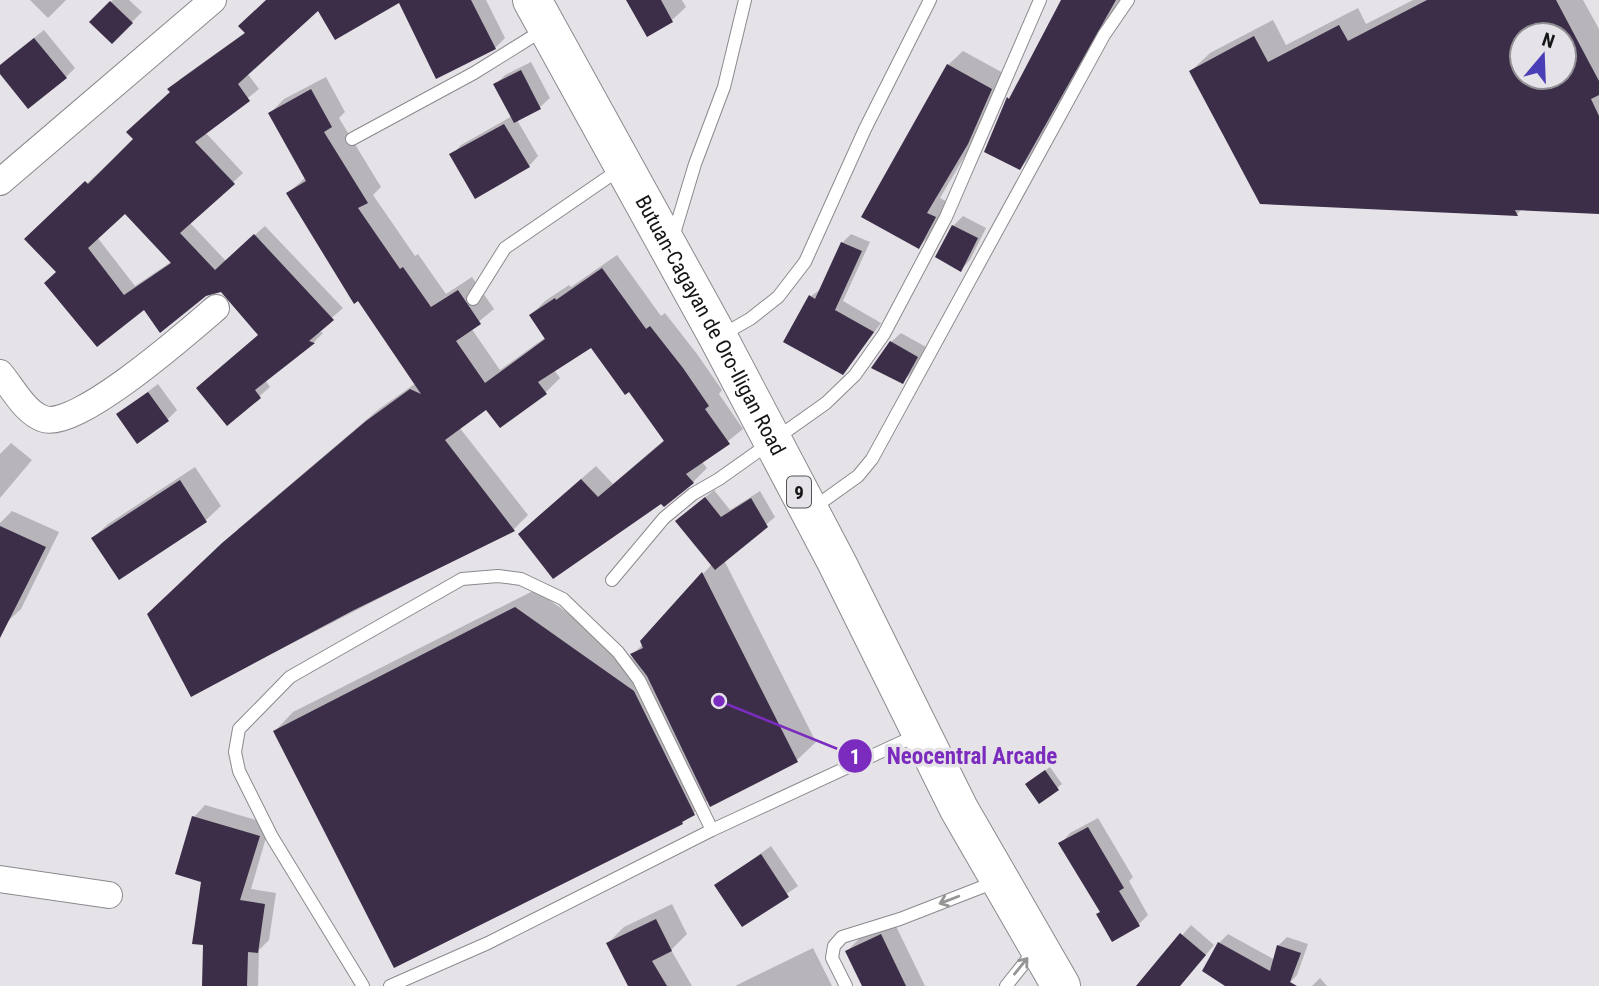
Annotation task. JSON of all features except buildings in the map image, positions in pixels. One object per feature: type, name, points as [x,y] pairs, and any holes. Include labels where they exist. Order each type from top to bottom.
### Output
[{"type":"highway","name":"Butuan-Cagayan de Oro-Iligan Road","points":[[540,14],[718,337],[998,881],[1061,986]]},
{"type":"street","points":[[0,182],[213,0]]},
{"type":"street","points":[[0,373],[29,409],[43,419],[60,421],[76,414],[145,367],[216,309]]},
{"type":"street","points":[[0,879],[109,895]]},
{"type":"lane","points":[[669,251],[695,164],[724,88],[745,0]]},
{"type":"lane","points":[[718,337],[750,319],[778,297],[805,262],[865,129],[930,0]]},
{"type":"lane","points":[[611,580],[664,518],[693,494],[826,403],[855,375],[884,334],[946,217],[1040,0]]},
{"type":"lane","points":[[809,512],[858,476],[872,459],[1104,35],[1128,0]]},
{"type":"lane","points":[[352,139],[474,73],[540,14]]},
{"type":"lane","points":[[472,299],[505,248],[623,167]]},
{"type":"lane","points":[[363,986],[272,837],[239,771],[235,752],[240,729],[290,677],[462,579],[498,576],[521,579],[563,599],[618,652],[639,680],[712,830]]},
{"type":"lane","points":[[390,986],[488,943],[712,830],[920,733]]},
{"type":"lane","points":[[846,986],[832,958],[834,946],[842,937],[900,919],[998,881]]},
{"type":"lane","points":[[1006,986],[1037,947]]},
{"type":"place","name":"Neocentral Arcade","points":[[719,701]]}]
